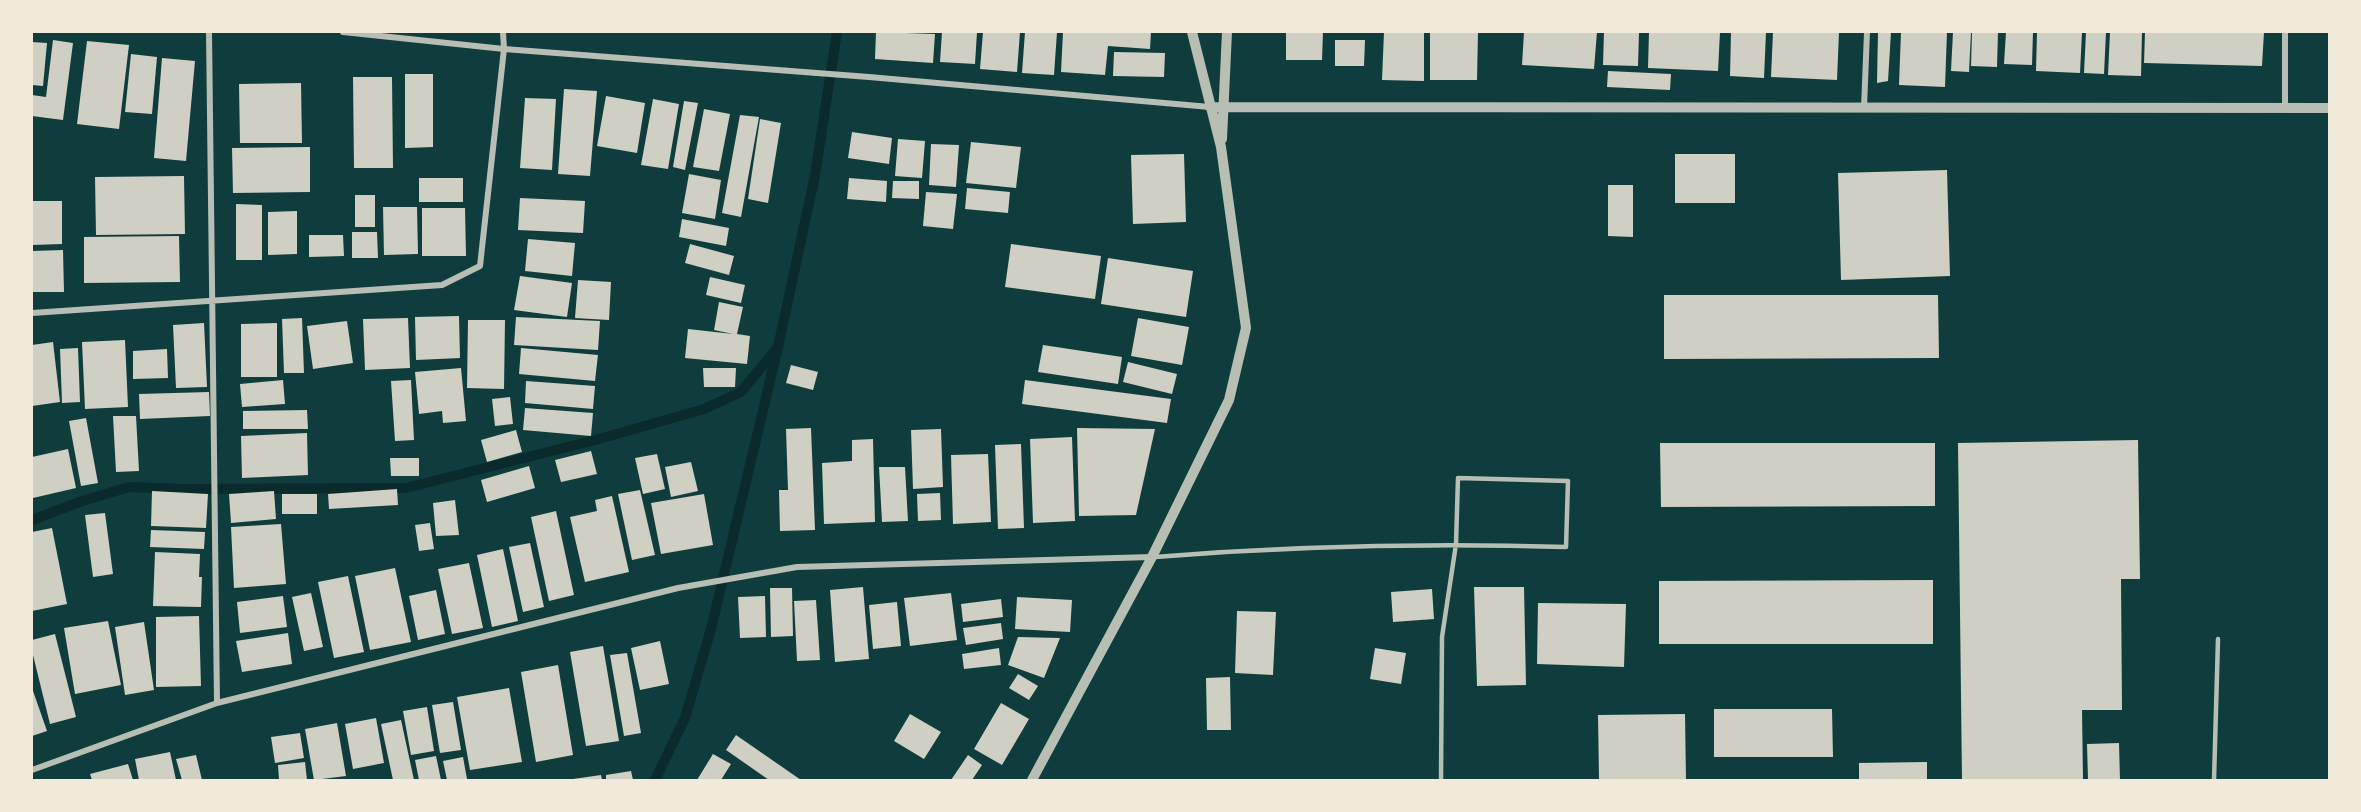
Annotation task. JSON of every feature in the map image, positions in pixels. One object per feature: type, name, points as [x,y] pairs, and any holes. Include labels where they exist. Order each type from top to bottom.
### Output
[{"type":"street","points":[[209,32],[213,299],[212,460],[217,703]]},
{"type":"street","points":[[343,32],[504,49],[869,77],[1224,109],[2330,108]]},
{"type":"street","points":[[32,313],[442,285],[480,266],[504,49],[503,32]]},
{"type":"street","points":[[1032,780],[1152,557],[1229,400],[1246,328],[1221,147],[1192,32]]},
{"type":"street","points":[[1221,147],[1227,32]]},
{"type":"street","points":[[1864,109],[1867,32]]},
{"type":"street","points":[[2285,32],[2285,109]]},
{"type":"street","points":[[32,770],[217,703],[678,588],[797,567],[1152,557]]},
{"type":"lane","points":[[1152,557],[1253,549],[1456,544],[1566,547],[1568,481],[1458,478],[1456,544],[1442,637],[1441,780]]},
{"type":"lane","points":[[2214,780],[2218,639]]},
{"type":"building","points":[[876,32],[935,34],[933,63],[875,59]]},
{"type":"building","points":[[942,32],[977,32],[975,64],[940,62]]},
{"type":"building","points":[[983,32],[1020,32],[1017,72],[980,69]]},
{"type":"building","points":[[1025,32],[1057,32],[1054,75],[1022,73]]},
{"type":"building","points":[[1063,32],[1151,32],[1150,49],[1108,46],[1105,75],[1061,72]]},
{"type":"building","points":[[1286,32],[1323,32],[1322,60],[1286,60]]},
{"type":"building","points":[[1384,32],[1424,32],[1424,81],[1382,80]]},
{"type":"building","points":[[1430,32],[1478,32],[1477,80],[1430,80]]},
{"type":"building","points":[[1524,32],[1597,32],[1594,69],[1522,65]]},
{"type":"building","points":[[1604,32],[1639,32],[1638,66],[1603,65]]},
{"type":"building","points":[[1649,32],[1720,32],[1718,71],[1648,68]]},
{"type":"building","points":[[1731,32],[1766,32],[1764,78],[1730,76]]},
{"type":"building","points":[[1773,32],[1839,32],[1837,80],[1771,77]]},
{"type":"building","points":[[1878,32],[1891,32],[1888,81],[1877,83]]},
{"type":"building","points":[[1901,32],[1947,32],[1945,87],[1899,85]]},
{"type":"building","points":[[1953,32],[1971,32],[1969,72],[1951,71]]},
{"type":"building","points":[[1972,32],[1998,32],[1997,67],[1971,66]]},
{"type":"building","points":[[2006,32],[2033,32],[2032,65],[2004,64]]},
{"type":"building","points":[[2037,32],[2082,32],[2080,73],[2036,71]]},
{"type":"building","points":[[2086,32],[2106,32],[2104,74],[2084,73]]},
{"type":"building","points":[[2110,32],[2142,32],[2141,76],[2108,75]]},
{"type":"building","points":[[2145,32],[2264,32],[2262,66],[2144,63]]},
{"type":"building","points":[[53,40],[73,43],[63,120],[32,116],[32,95],[46,97]]},
{"type":"building","points":[[1335,40],[1365,40],[1364,66],[1335,66]]},
{"type":"building","points":[[87,41],[129,45],[119,129],[77,124]]},
{"type":"building","points":[[32,42],[47,43],[43,86],[32,85]]},
{"type":"building","points":[[1114,52],[1165,53],[1164,77],[1113,76]]},
{"type":"building","points":[[131,54],[157,57],[152,114],[125,112]]},
{"type":"building","points":[[162,58],[195,61],[186,161],[154,158]]},
{"type":"building","points":[[1608,71],[1671,74],[1670,90],[1607,87]]},
{"type":"building","points":[[405,74],[433,74],[433,147],[405,148]]},
{"type":"building","points":[[353,77],[392,77],[393,168],[354,168]]},
{"type":"building","points":[[301,83],[302,143],[240,143],[239,84]]},
{"type":"building","points":[[564,89],[597,91],[590,176],[558,174]]},
{"type":"building","points":[[606,96],[645,103],[637,153],[597,146]]},
{"type":"building","points":[[525,98],[556,99],[552,170],[520,168]]},
{"type":"building","points":[[653,99],[679,104],[668,169],[641,165]]},
{"type":"building","points":[[684,101],[698,103],[685,170],[673,167]]},
{"type":"building","points":[[704,109],[730,114],[719,171],[693,167]]},
{"type":"building","points":[[740,115],[759,117],[741,217],[722,213]]},
{"type":"building","points":[[760,119],[781,123],[768,203],[748,199]]},
{"type":"building","points":[[852,132],[892,138],[889,164],[848,158]]},
{"type":"building","points":[[898,139],[925,141],[922,178],[895,176]]},
{"type":"building","points":[[971,142],[1021,147],[1016,188],[966,183]]},
{"type":"building","points":[[931,144],[959,145],[956,187],[929,185]]},
{"type":"building","points":[[310,147],[310,192],[233,193],[232,148]]},
{"type":"building","points":[[1184,154],[1186,222],[1133,224],[1131,155]]},
{"type":"building","points":[[1675,154],[1735,154],[1735,203],[1675,203]]},
{"type":"building","points":[[1947,170],[1950,276],[1841,280],[1838,173]]},
{"type":"building","points":[[689,174],[721,180],[715,219],[682,213]]},
{"type":"building","points":[[184,176],[185,234],[96,235],[95,177]]},
{"type":"building","points":[[419,178],[463,178],[463,202],[419,202]]},
{"type":"building","points":[[849,178],[887,181],[886,202],[847,199]]},
{"type":"building","points":[[893,181],[919,181],[919,199],[892,198]]},
{"type":"building","points":[[1608,185],[1633,185],[1633,237],[1608,236]]},
{"type":"building","points":[[967,188],[1010,192],[1008,213],[965,209]]},
{"type":"building","points":[[926,192],[957,194],[953,229],[923,226]]},
{"type":"building","points":[[355,195],[375,195],[375,227],[355,227]]},
{"type":"building","points":[[520,198],[585,201],[583,233],[518,230]]},
{"type":"building","points":[[32,201],[62,201],[62,244],[32,245]]},
{"type":"building","points":[[236,204],[262,205],[262,260],[236,260]]},
{"type":"building","points":[[383,207],[417,207],[418,254],[384,255]]},
{"type":"building","points":[[422,208],[465,208],[466,256],[422,256]]},
{"type":"building","points":[[297,211],[297,254],[268,255],[268,212]]},
{"type":"building","points":[[682,219],[729,228],[726,246],[679,237]]},
{"type":"building","points":[[352,232],[377,232],[378,258],[352,258]]},
{"type":"building","points":[[309,235],[343,235],[344,256],[309,257]]},
{"type":"building","points":[[179,236],[180,282],[84,283],[84,237]]},
{"type":"building","points":[[528,239],[575,243],[572,276],[525,271]]},
{"type":"building","points":[[690,244],[734,256],[729,275],[685,263]]},
{"type":"building","points":[[1011,244],[1101,256],[1095,299],[1005,287]]},
{"type":"building","points":[[63,250],[64,292],[32,292],[32,251]]},
{"type":"building","points":[[1108,258],[1193,271],[1186,317],[1101,304]]},
{"type":"building","points":[[520,276],[572,283],[567,317],[514,310]]},
{"type":"building","points":[[710,277],[745,285],[741,303],[706,295]]},
{"type":"building","points":[[578,280],[611,282],[609,320],[575,318]]},
{"type":"building","points":[[1664,295],[1938,295],[1939,358],[1664,359]]},
{"type":"building","points":[[719,302],[743,307],[737,334],[750,336],[747,364],[685,358],[688,329],[733,334],[714,330]]},
{"type":"building","points":[[459,316],[460,358],[416,360],[415,317]]},
{"type":"building","points":[[516,317],[600,321],[598,350],[514,345]]},
{"type":"building","points":[[302,318],[304,373],[284,373],[282,319]]},
{"type":"building","points":[[408,318],[410,368],[365,370],[363,319]]},
{"type":"building","points":[[1138,318],[1189,327],[1182,365],[1131,356]]},
{"type":"building","points":[[468,320],[505,320],[504,389],[467,388]]},
{"type":"building","points":[[347,321],[353,363],[313,369],[307,326]]},
{"type":"building","points":[[204,323],[207,387],[176,388],[173,325]]},
{"type":"building","points":[[277,323],[277,377],[241,377],[241,324]]},
{"type":"building","points":[[125,340],[128,407],[85,409],[82,342]]},
{"type":"building","points":[[53,342],[60,402],[32,406],[32,345]]},
{"type":"building","points":[[1043,345],[1122,357],[1118,384],[1038,372]]},
{"type":"building","points":[[78,348],[80,402],[62,403],[60,349]]},
{"type":"building","points":[[521,348],[598,355],[595,381],[519,374]]},
{"type":"building","points":[[167,349],[168,378],[133,379],[133,351]]},
{"type":"building","points":[[1128,362],[1177,374],[1172,394],[1123,382]]},
{"type":"building","points":[[791,365],[818,372],[813,390],[786,383]]},
{"type":"building","points":[[461,368],[466,421],[443,423],[442,411],[419,414],[415,372]]},
{"type":"building","points":[[703,368],[736,368],[735,387],[704,387]]},
{"type":"building","points":[[283,380],[285,404],[242,407],[240,384]]},
{"type":"building","points":[[411,380],[414,440],[395,441],[391,381]]},
{"type":"building","points":[[1025,380],[1171,399],[1167,423],[1022,404]]},
{"type":"building","points":[[526,381],[595,386],[593,409],[525,403]]},
{"type":"building","points":[[209,392],[210,416],[140,419],[139,394]]},
{"type":"building","points":[[510,397],[513,424],[495,426],[492,399]]},
{"type":"building","points":[[525,408],[593,413],[591,436],[523,430]]},
{"type":"building","points":[[307,410],[308,429],[243,429],[243,411]]},
{"type":"building","points":[[113,416],[136,416],[139,471],[116,472]]},
{"type":"building","points":[[86,418],[98,483],[81,486],[69,421]]},
{"type":"building","points":[[811,428],[815,530],[780,531],[779,490],[788,490],[786,429]]},
{"type":"building","points":[[1077,428],[1155,429],[1136,515],[1079,516]]},
{"type":"building","points":[[941,429],[943,487],[913,489],[911,430]]},
{"type":"building","points":[[516,430],[522,452],[487,462],[481,440]]},
{"type":"building","points":[[307,433],[308,475],[242,478],[241,436]]},
{"type":"building","points":[[1072,437],[1075,521],[1033,523],[1030,439]]},
{"type":"building","points":[[873,439],[875,522],[824,524],[822,463],[852,461],[852,440]]},
{"type":"building","points":[[2138,440],[2140,579],[2121,579],[2122,710],[2082,710],[2083,780],[1962,780],[1958,443]]},
{"type":"building","points":[[1660,443],[1935,443],[1935,506],[1661,507]]},
{"type":"building","points":[[1021,444],[1024,528],[998,529],[995,445]]},
{"type":"building","points":[[68,449],[76,488],[33,498],[32,457]]},
{"type":"building","points":[[591,451],[597,474],[561,482],[555,460]]},
{"type":"building","points":[[657,454],[665,489],[643,494],[635,458]]},
{"type":"building","points":[[988,454],[991,522],[953,524],[951,455]]},
{"type":"building","points":[[390,458],[419,458],[419,476],[391,476]]},
{"type":"building","points":[[691,462],[698,491],[671,497],[665,467]]},
{"type":"building","points":[[529,466],[535,488],[487,502],[481,480]]},
{"type":"building","points":[[879,467],[905,467],[908,521],[882,522]]},
{"type":"building","points":[[397,489],[398,505],[329,509],[328,494]]},
{"type":"building","points":[[640,490],[655,555],[632,560],[618,494]]},
{"type":"building","points":[[152,491],[208,494],[206,528],[151,526]]},
{"type":"building","points":[[274,491],[276,519],[231,523],[229,494]]},
{"type":"building","points":[[940,493],[941,520],[918,521],[917,494]]},
{"type":"building","points":[[282,494],[317,494],[317,514],[282,514]]},
{"type":"building","points":[[704,494],[713,545],[661,554],[651,503]]},
{"type":"building","points":[[612,496],[629,572],[585,582],[570,517],[597,511],[595,500]]},
{"type":"building","points":[[455,500],[459,535],[436,536],[433,503]]},
{"type":"building","points":[[556,511],[574,595],[549,601],[531,517]]},
{"type":"building","points":[[105,513],[113,574],[93,577],[85,515]]},
{"type":"building","points":[[430,523],[434,549],[419,551],[415,525]]},
{"type":"building","points":[[281,524],[286,584],[234,588],[231,527]]},
{"type":"building","points":[[52,528],[67,604],[32,611],[32,532]]},
{"type":"building","points":[[151,530],[205,532],[204,549],[150,547]]},
{"type":"building","points":[[530,543],[544,607],[523,612],[509,547]]},
{"type":"building","points":[[503,549],[518,621],[492,627],[477,555]]},
{"type":"building","points":[[155,552],[200,554],[201,607],[153,606]]},
{"type":"building","points":[[469,563],[483,628],[452,634],[438,569]]},
{"type":"building","points":[[395,568],[411,642],[370,650],[355,576]]},
{"type":"building","points":[[348,576],[364,652],[334,658],[318,582]]},
{"type":"building","points":[[1933,580],[1933,644],[1659,644],[1659,581]]},
{"type":"building","points":[[863,587],[869,659],[835,662],[830,590]]},
{"type":"building","points":[[1474,587],[1524,587],[1526,685],[1477,686]]},
{"type":"building","points":[[770,588],[792,588],[793,636],[771,637]]},
{"type":"building","points":[[1432,589],[1434,619],[1393,622],[1391,592]]},
{"type":"building","points":[[436,590],[445,634],[418,640],[409,596]]},
{"type":"building","points":[[311,593],[323,647],[304,651],[292,597]]},
{"type":"building","points":[[951,593],[957,640],[910,646],[904,598]]},
{"type":"building","points":[[283,596],[287,627],[240,633],[237,602]]},
{"type":"building","points":[[765,596],[766,637],[740,638],[738,597]]},
{"type":"building","points":[[1017,597],[1072,600],[1070,632],[1015,629]]},
{"type":"building","points":[[1001,599],[1003,617],[963,622],[961,604]]},
{"type":"building","points":[[816,600],[820,660],[797,661],[794,601]]},
{"type":"building","points":[[897,602],[901,646],[873,649],[869,605]]},
{"type":"building","points":[[1538,603],[1626,604],[1624,667],[1537,664]]},
{"type":"building","points":[[1237,611],[1276,612],[1273,675],[1235,673]]},
{"type":"building","points":[[199,616],[201,686],[156,687],[156,617]]},
{"type":"building","points":[[108,621],[121,685],[75,694],[64,628]]},
{"type":"building","points":[[144,622],[154,690],[125,695],[115,627]]},
{"type":"building","points":[[1001,623],[1003,639],[966,645],[963,628]]},
{"type":"building","points":[[288,633],[292,664],[242,672],[236,641]]},
{"type":"building","points":[[55,634],[76,717],[50,724],[32,651],[32,640]]},
{"type":"building","points":[[1018,637],[1060,638],[1044,678],[1008,665]]},
{"type":"building","points":[[660,641],[669,684],[640,690],[631,648]]},
{"type":"building","points":[[603,646],[619,741],[586,746],[570,652]]},
{"type":"building","points":[[999,648],[1001,665],[964,669],[962,654]]},
{"type":"building","points":[[1375,648],[1406,653],[1401,684],[1370,679]]},
{"type":"building","points":[[627,653],[641,733],[624,736],[610,655]]},
{"type":"building","points":[[558,665],[573,755],[536,762],[521,672]]},
{"type":"building","points":[[1018,674],[1038,686],[1029,700],[1009,688]]},
{"type":"building","points":[[1230,677],[1231,730],[1207,730],[1206,678]]},
{"type":"building","points":[[32,688],[47,731],[32,736]]},
{"type":"building","points":[[509,688],[522,762],[470,770],[457,697]]},
{"type":"building","points":[[453,702],[461,750],[440,753],[432,705]]},
{"type":"building","points":[[1001,703],[1029,719],[1002,765],[974,749]]},
{"type":"building","points":[[427,707],[434,751],[411,755],[403,711]]},
{"type":"building","points":[[1714,709],[1832,709],[1833,757],[1714,757]]},
{"type":"building","points":[[910,714],[941,732],[924,759],[894,741]]},
{"type":"building","points":[[1685,714],[1686,780],[1599,780],[1598,715]]},
{"type":"building","points":[[376,718],[384,763],[353,769],[345,724]]},
{"type":"building","points":[[401,720],[414,780],[393,780],[381,724]]},
{"type":"building","points":[[337,723],[346,776],[314,780],[305,729]]},
{"type":"building","points":[[300,733],[304,758],[275,763],[271,737]]},
{"type":"building","points":[[736,735],[801,780],[769,780],[726,750]]},
{"type":"building","points":[[2119,743],[2120,780],[2088,780],[2087,744]]},
{"type":"building","points":[[170,752],[176,780],[139,780],[135,759]]},
{"type":"building","points":[[713,754],[731,764],[721,780],[697,780]]},
{"type":"building","points":[[196,755],[202,780],[182,780],[176,759]]},
{"type":"building","points":[[968,755],[982,765],[972,780],[951,780]]},
{"type":"building","points":[[436,756],[441,780],[419,780],[415,760]]},
{"type":"building","points":[[463,757],[467,779],[447,780],[443,761]]},
{"type":"building","points":[[305,762],[307,780],[279,780],[278,765]]},
{"type":"building","points":[[1927,762],[1927,780],[1859,780],[1859,763]]},
{"type":"building","points":[[128,764],[133,780],[92,780],[90,774]]},
{"type":"building","points":[[631,771],[633,780],[606,780],[606,775]]},
{"type":"building","points":[[601,775],[602,780],[573,780],[573,779]]},
{"type":"waterway","points":[[655,780],[685,718],[711,629],[778,347],[815,175],[837,32]]},
{"type":"waterway","points":[[32,520],[82,501],[129,487],[183,489],[406,488],[599,439],[704,409],[741,392],[778,347]]}]
